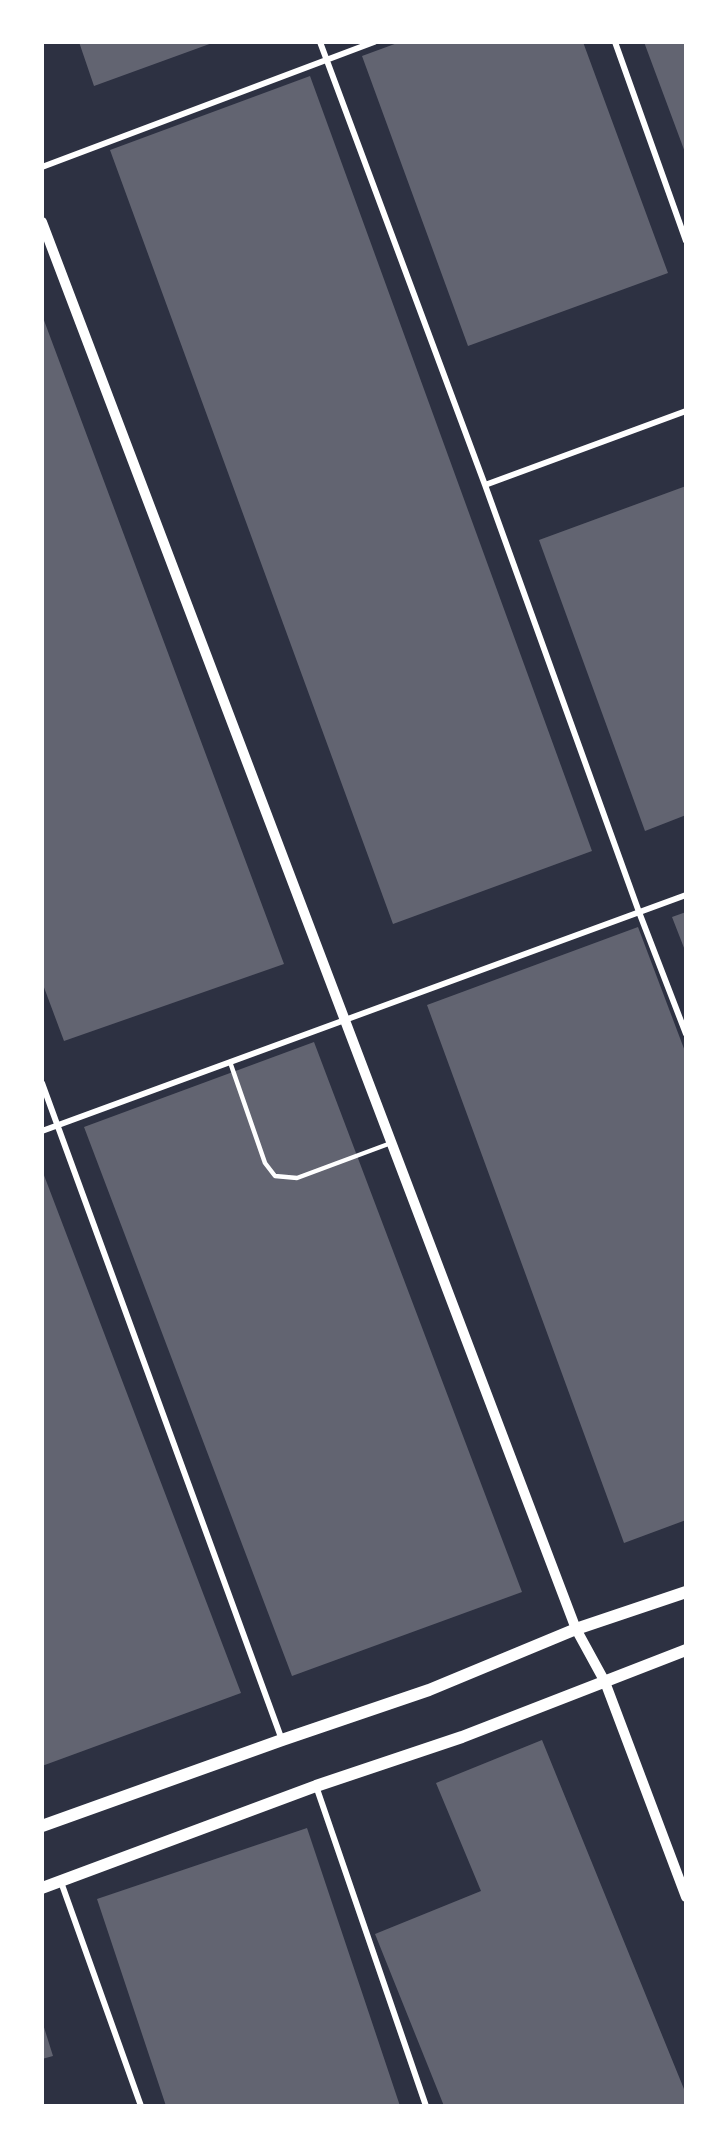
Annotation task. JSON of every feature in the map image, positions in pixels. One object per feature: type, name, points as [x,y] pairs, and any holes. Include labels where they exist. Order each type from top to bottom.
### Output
[{"type":"main road","points":[[42,1826],[429,1690],[576,1629],[686,1592]]},
{"type":"main road","points":[[42,1888],[316,1786],[462,1737],[686,1650]]},
{"type":"street","points":[[320,42],[325,61],[485,485],[639,912],[686,1034]]},
{"type":"street","points":[[42,167],[374,42]]},
{"type":"street","points":[[615,42],[686,241]]},
{"type":"street","points":[[42,222],[576,1629],[605,1682],[686,1897]]},
{"type":"street","points":[[485,485],[686,411]]},
{"type":"street","points":[[42,1131],[686,895]]},
{"type":"street","points":[[42,1083],[282,1740]]},
{"type":"street","points":[[316,1786],[426,2106]]},
{"type":"street","points":[[61,1882],[141,2106]]},
{"type":"lane","points":[[230,1062],[265,1163],[275,1176],[297,1178],[391,1143]]},
{"type":"building","points":[[79,42],[215,42],[94,86]]},
{"type":"building","points":[[400,42],[583,42],[668,273],[468,346],[362,56]]},
{"type":"building","points":[[644,42],[686,42],[686,155]]},
{"type":"building","points":[[310,76],[592,851],[393,924],[110,150]]},
{"type":"building","points":[[42,315],[284,964],[64,1041],[42,982]]},
{"type":"building","points":[[686,486],[686,815],[645,831],[539,540]]},
{"type":"building","points":[[686,912],[686,953],[672,917]]},
{"type":"building","points":[[638,927],[686,1054],[686,1520],[624,1543],[427,1005]]},
{"type":"building","points":[[314,1042],[522,1592],[292,1676],[84,1127]]},
{"type":"building","points":[[42,1170],[241,1693],[42,1766]]},
{"type":"building","points":[[542,1740],[686,2094],[686,2106],[444,2106],[375,1934],[481,1891],[436,1783]]},
{"type":"building","points":[[307,1828],[400,2106],[166,2106],[97,1899]]},
{"type":"building","points":[[42,2021],[53,2056],[42,2059]]}]
